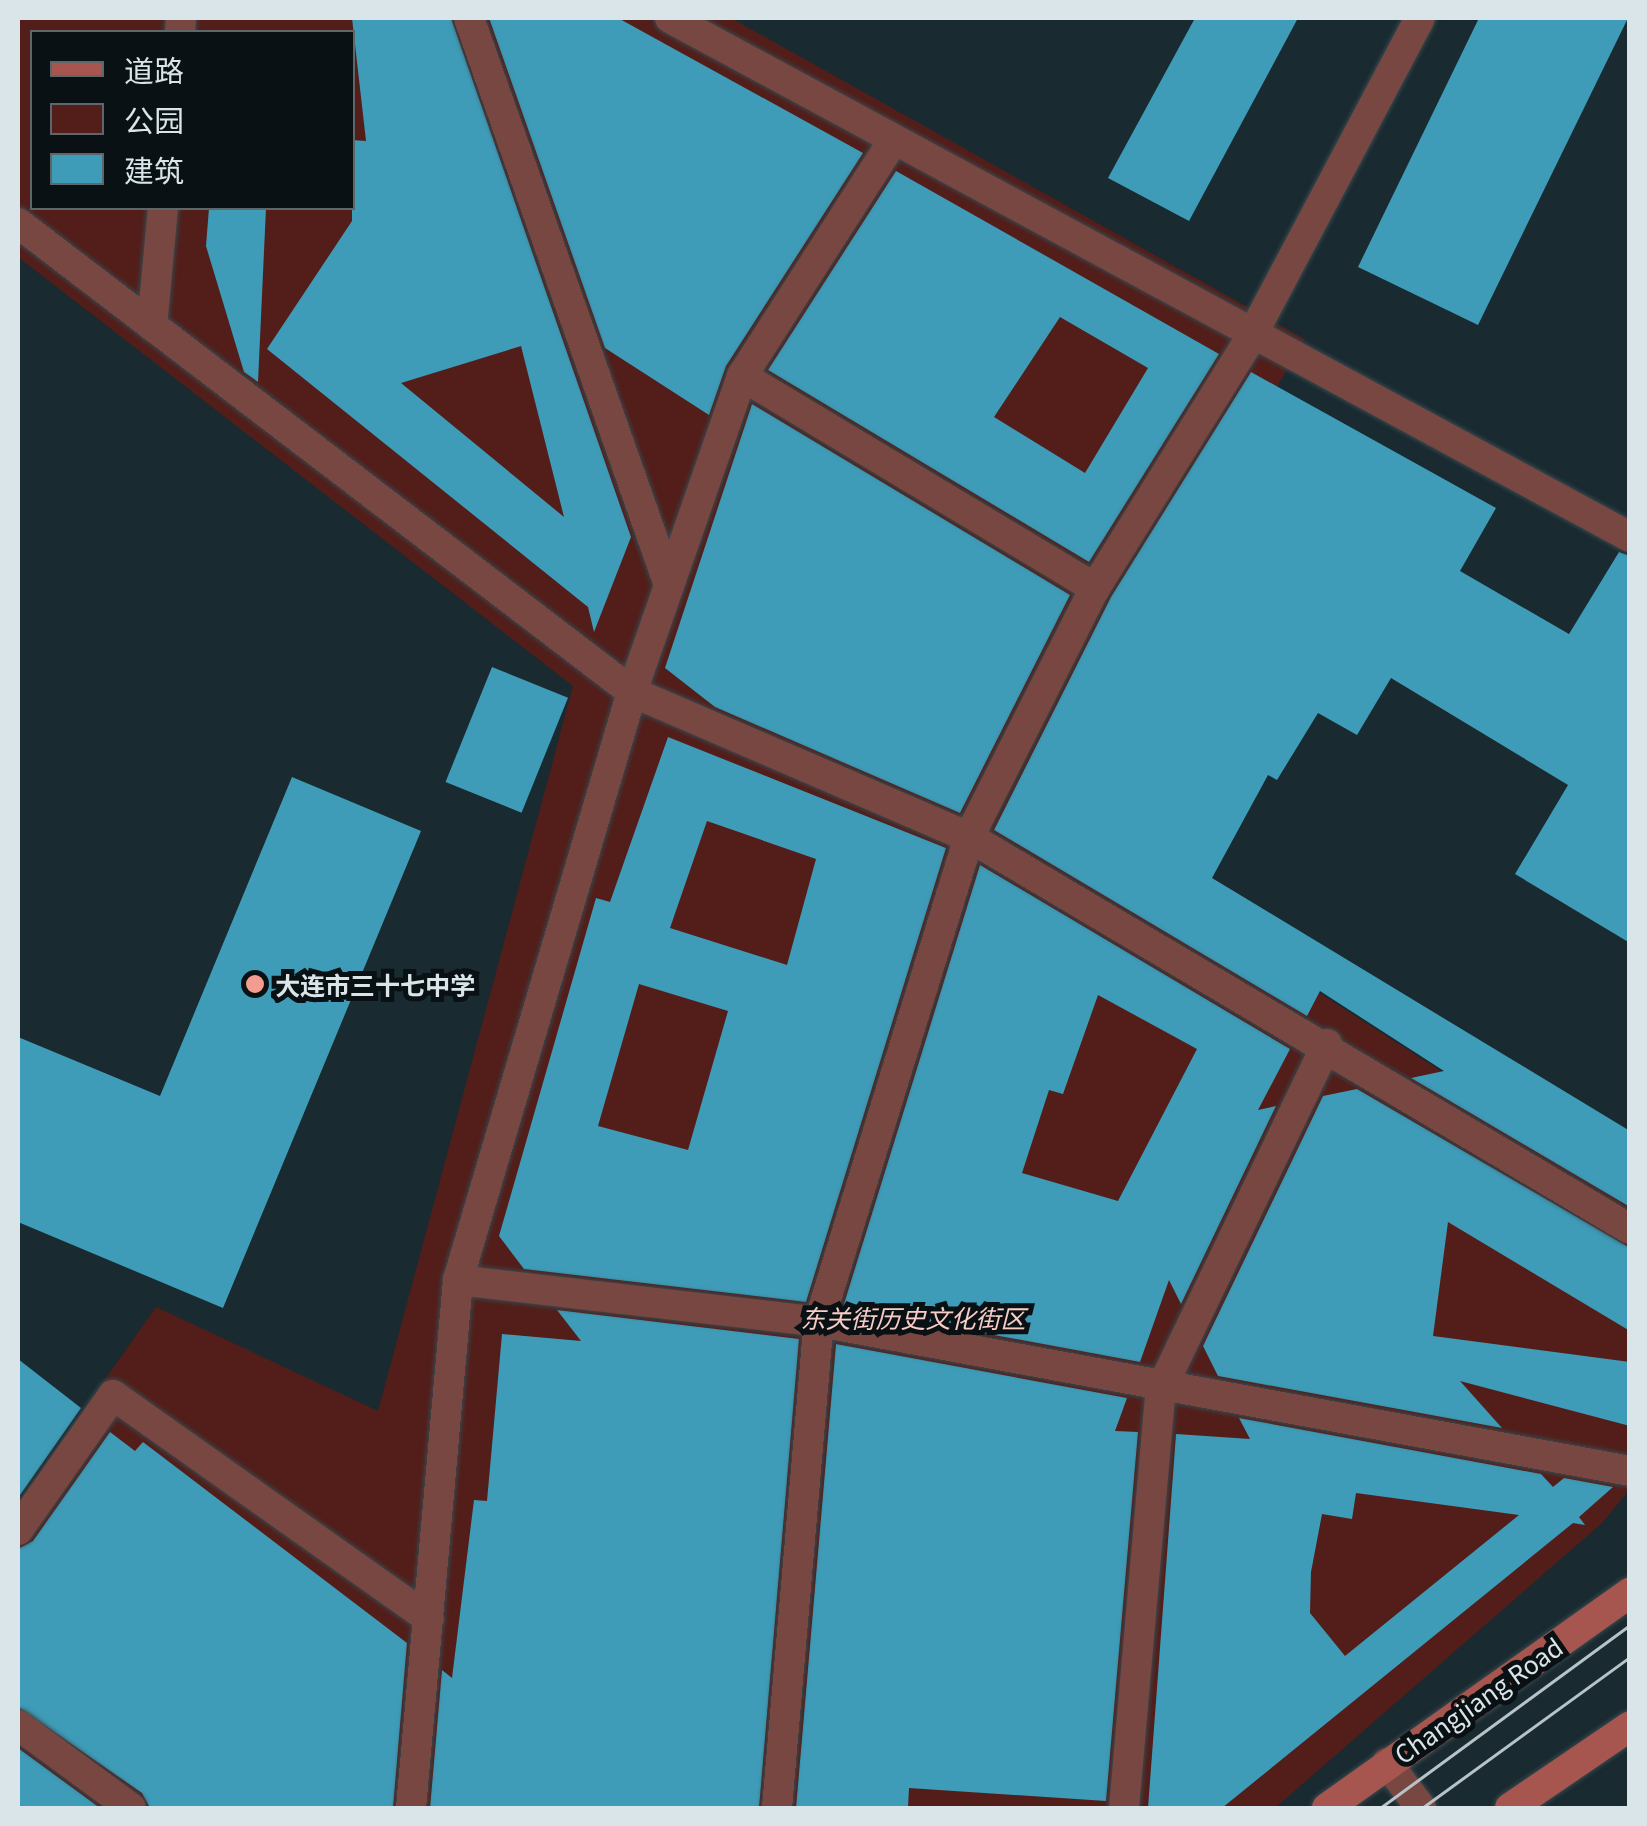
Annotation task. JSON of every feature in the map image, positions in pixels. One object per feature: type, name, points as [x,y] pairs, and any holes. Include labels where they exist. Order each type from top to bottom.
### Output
[{"type":"main road","name":"Changjiang Road","points":[[1327,1808],[1630,1593]]},
{"type":"main road","points":[[1510,1808],[1630,1726]]},
{"type":"street","points":[[469,18],[669,585]]},
{"type":"street","points":[[670,18],[1250,339],[1630,536]]},
{"type":"street","points":[[778,1808],[819,1322],[969,837],[1095,588],[1250,339],[1420,18]]},
{"type":"street","points":[[411,1808],[458,1280],[632,692],[742,376],[893,141]]},
{"type":"street","points":[[152,326],[163,210]]},
{"type":"street","points":[[18,224],[632,692],[969,837],[1327,1044],[1630,1229]]},
{"type":"street","points":[[742,376],[1095,588]]},
{"type":"street","points":[[1124,1808],[1160,1389],[1327,1044]]},
{"type":"street","points":[[458,1280],[819,1322],[1160,1389],[1630,1471]]},
{"type":"street","points":[[18,1530],[113,1395],[429,1619]]},
{"type":"street","points":[[18,1726],[131,1808]]},
{"type":"street","points":[[1386,1763],[1421,1808]]},
{"type":"green space","name":"东关街历史文化街区","points":[[18,18],[731,18],[1305,339],[1030,807],[1629,1192],[1630,1489],[1602,1523],[1275,1808],[18,1808],[18,1503],[156,1307],[378,1411],[573,686],[18,257]]},
{"type":"building","points":[[352,18],[451,18],[631,537],[594,632],[588,607],[267,349],[352,221],[355,140],[366,141]],"holes":[[[521,346],[564,517],[401,383]]]},
{"type":"building","points":[[489,18],[618,18],[863,153],[726,366],[709,415],[605,348]]},
{"type":"building","points":[[1195,18],[1298,18],[1189,221],[1108,178]]},
{"type":"building","points":[[1479,18],[1628,18],[1478,325],[1358,267]]},
{"type":"building","points":[[896,171],[1219,354],[1089,562],[768,370]],"holes":[[[1060,317],[1148,368],[1085,473],[994,417]]]},
{"type":"building","points":[[209,210],[266,210],[258,382],[244,372],[206,246]]},
{"type":"building","points":[[1251,372],[1496,508],[1460,571],[1569,634],[1619,552],[1630,556],[1630,943],[1515,874],[1568,785],[1391,678],[1357,735],[1318,713],[1277,780],[1268,775],[1212,878],[1630,1131],[1630,1207],[1411,1078],[1444,1071],[1320,991],[1307,1016],[994,830],[1111,597]]},
{"type":"building","points":[[752,404],[1070,595],[960,813],[715,707],[665,668]]},
{"type":"building","points":[[492,667],[568,698],[522,813],[446,782]]},
{"type":"building","points":[[668,737],[946,848],[806,1302],[524,1269],[499,1236],[596,898],[610,902]],"holes":[[[707,821],[816,859],[787,965],[670,928]],[[639,984],[728,1011],[688,1150],[598,1126]]]},
{"type":"building","points":[[292,777],[421,831],[223,1308],[18,1222],[18,1037],[160,1096]]},
{"type":"building","points":[[980,865],[1290,1049],[1258,1110],[1276,1106],[1181,1304],[1169,1280],[1140,1362],[843,1307]],"holes":[[[1098,995],[1197,1049],[1118,1201],[1022,1173],[1049,1090],[1063,1094]]]},
{"type":"building","points":[[1357,1089],[1630,1248],[1630,1331],[1448,1222],[1433,1336],[1630,1362],[1630,1426],[1460,1381],[1502,1428],[1218,1376],[1203,1346],[1323,1096]]},
{"type":"building","points":[[557,1310],[799,1339],[759,1808],[430,1808],[442,1670],[452,1678],[474,1500],[487,1501],[502,1334],[581,1341]]},
{"type":"building","points":[[836,1344],[1127,1398],[1115,1431],[1138,1432],[1106,1801],[909,1788],[908,1808],[796,1808]]},
{"type":"building","points":[[18,1359],[81,1408],[18,1498]]},
{"type":"building","points":[[1239,1418],[1541,1474],[1553,1487],[1564,1478],[1613,1487],[1579,1517],[1585,1525],[1573,1523],[1222,1808],[1148,1808],[1176,1434],[1250,1439]],"holes":[[[1356,1493],[1519,1515],[1345,1656],[1310,1613],[1311,1572],[1322,1514],[1352,1519]]]},
{"type":"building","points":[[110,1432],[135,1451],[143,1442],[407,1643],[393,1808],[150,1808],[142,1793],[18,1707],[18,1549],[33,1541]]},
{"type":"building","points":[[18,1748],[100,1808],[18,1808]]},
{"type":"tram line","points":[[1380,1808],[1630,1625]]},
{"type":"tram line","points":[[1422,1808],[1630,1657]]},
{"type":"place","name":"大连市三十七中学","points":[[255,984]]}]
